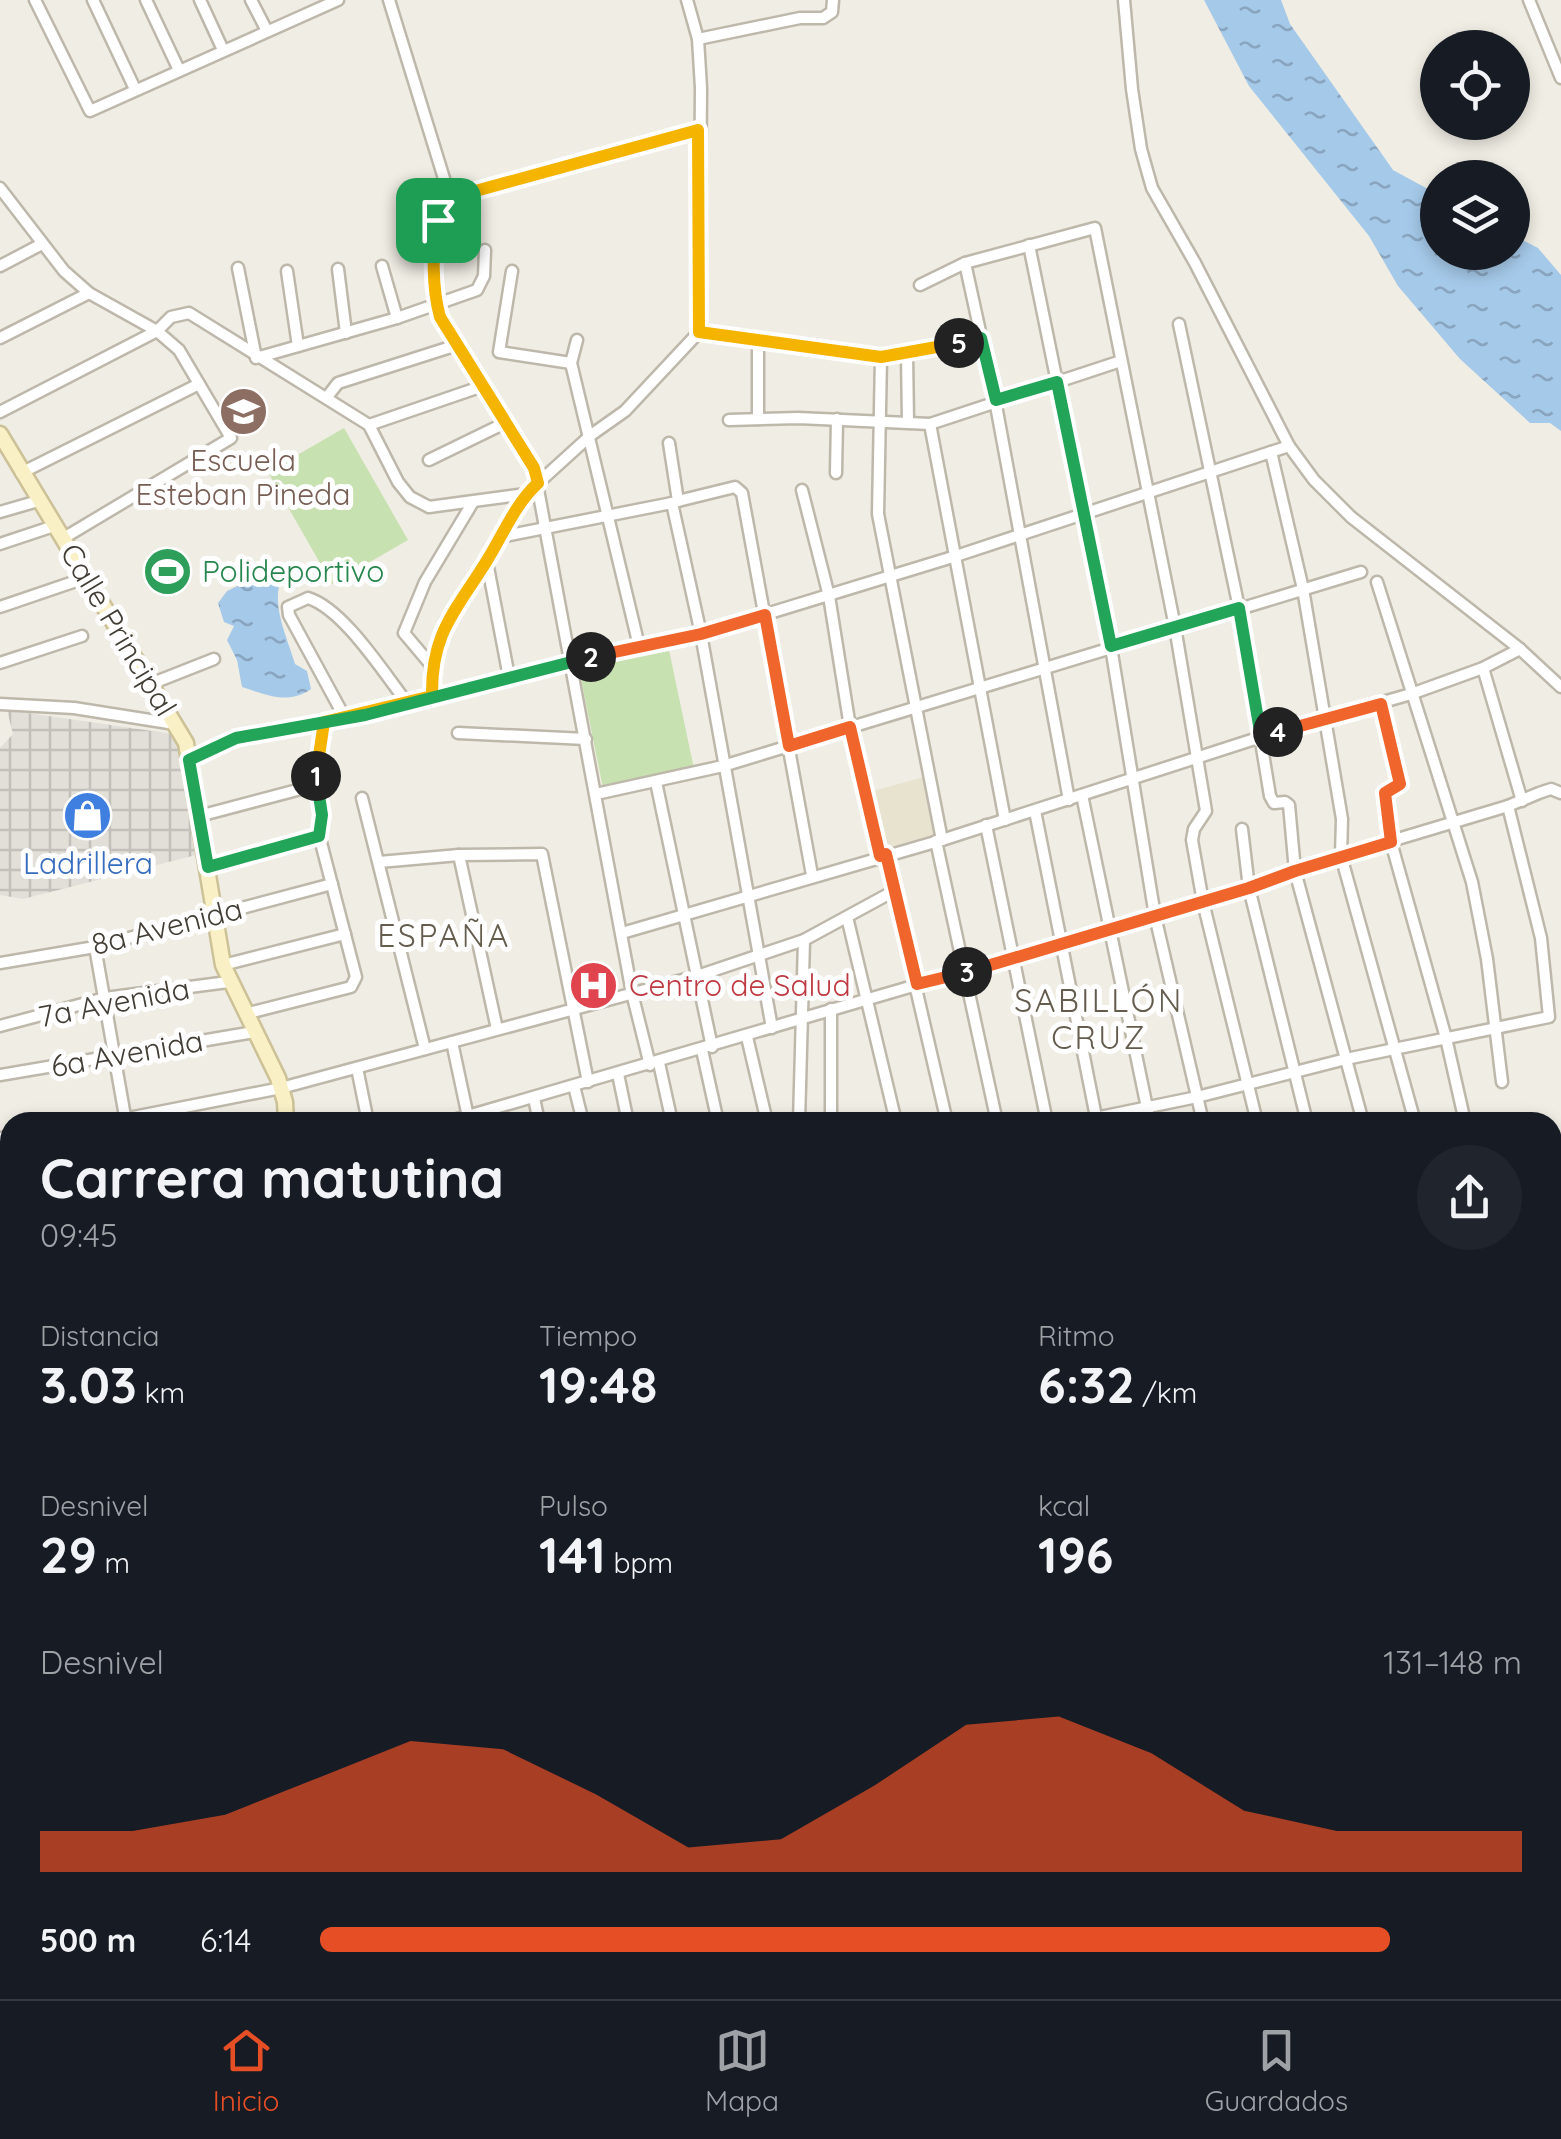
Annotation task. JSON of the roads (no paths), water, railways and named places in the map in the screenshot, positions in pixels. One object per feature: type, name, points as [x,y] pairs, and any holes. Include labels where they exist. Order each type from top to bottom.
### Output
[{"type":"street","points":[[36,0],[90,111],[338,0]]},
{"type":"street","points":[[93,0],[136,89]]},
{"type":"street","points":[[146,0],[180,70]]},
{"type":"street","points":[[200,0],[223,50]]},
{"type":"street","points":[[251,0],[266,31]]},
{"type":"street","points":[[304,0],[310,12]]},
{"type":"street","points":[[388,0],[450,198],[438,220],[434,239],[436,305],[534,468],[632,992],[669,1112]]},
{"type":"street","points":[[432,696],[431,665],[446,620],[526,494],[591,434],[626,411],[699,332],[701,88],[698,39],[687,0]]},
{"type":"street","points":[[698,39],[800,18],[823,18],[832,12],[833,0]]},
{"type":"street","points":[[1124,0],[1132,88],[1152,188],[1289,446],[1314,480],[1351,517],[1520,649],[1561,687]]},
{"type":"street","points":[[1529,0],[1561,78]]},
{"type":"street","points":[[450,198],[698,130]]},
{"type":"street","points":[[0,188],[42,244],[90,293],[157,331],[179,350],[231,438],[58,533],[0,544]]},
{"type":"street","points":[[920,285],[965,264],[1095,228],[1175,627],[1206,811],[1192,834],[1203,902],[1254,1112]]},
{"type":"street","points":[[0,266],[42,244]]},
{"type":"street","points":[[1029,245],[1111,646],[1155,916],[1201,1112]]},
{"type":"street","points":[[256,358],[396,318],[480,288],[485,250]]},
{"type":"street","points":[[965,264],[996,400],[1068,800]]},
{"type":"street","points":[[382,266],[396,318]]},
{"type":"street","points":[[238,268],[256,358]]},
{"type":"street","points":[[338,270],[346,333]]},
{"type":"street","points":[[287,271],[298,346]]},
{"type":"street","points":[[512,271],[500,352],[571,363]]},
{"type":"street","points":[[0,338],[90,293]]},
{"type":"street","points":[[0,412],[157,331],[171,316],[189,313],[369,425],[398,482],[419,504],[429,508],[526,494]]},
{"type":"street","points":[[1179,324],[1239,608],[1271,800],[1289,805],[1295,871],[1360,1112]]},
{"type":"street","points":[[699,332],[881,357],[981,338]]},
{"type":"street","points":[[577,340],[571,363],[639,646]]},
{"type":"street","points":[[758,342],[758,419]]},
{"type":"street","points":[[328,397],[338,383],[458,345]]},
{"type":"street","points":[[907,355],[908,422]]},
{"type":"street","points":[[881,357],[878,514],[995,1112]]},
{"type":"street","points":[[729,420],[882,420],[930,424],[1122,361]]},
{"type":"street","points":[[21,473],[199,384]]},
{"type":"street","points":[[369,425],[483,386]]},
{"type":"street","points":[[836,473],[837,420]]},
{"type":"street","points":[[429,460],[506,422]]},
{"type":"street","points":[[930,424],[1005,820]]},
{"type":"street","name":"Calle Principal","points":[[0,434],[186,744],[222,965],[282,1088],[285,1112]]},
{"type":"street","points":[[668,443],[675,502],[772,1028]]},
{"type":"street","points":[[189,760],[236,738],[408,704],[701,634],[956,556],[1289,446]]},
{"type":"street","points":[[1271,452],[1303,589],[1342,819],[1341,856],[1412,1112]]},
{"type":"street","points":[[500,538],[735,487],[742,493],[812,875]]},
{"type":"street","points":[[802,490],[829,596],[850,727],[894,891],[946,1112]]},
{"type":"street","points":[[0,512],[38,500]]},
{"type":"street","points":[[431,665],[404,633],[425,582],[472,502]]},
{"type":"street","points":[[486,562],[509,677]]},
{"type":"street","points":[[596,794],[723,766],[1361,572]]},
{"type":"street","points":[[0,606],[88,577]]},
{"type":"street","points":[[1377,582],[1480,914],[1502,1082]]},
{"type":"street","points":[[345,718],[289,615],[292,603],[308,598],[324,606],[355,637],[408,704]]},
{"type":"street","points":[[0,663],[82,636]]},
{"type":"street","points":[[622,933],[939,841],[1196,757],[1381,704],[1483,668],[1520,649]]},
{"type":"street","points":[[153,684],[214,659]]},
{"type":"street","points":[[1483,668],[1522,801]]},
{"type":"street","points":[[0,702],[74,708],[175,724]]},
{"type":"street","points":[[1381,704],[1400,784],[1385,793],[1391,842],[1463,1112]]},
{"type":"street","points":[[245,1014],[351,986],[356,977],[319,836],[322,815],[316,786],[324,722]]},
{"type":"street","points":[[458,733],[586,739]]},
{"type":"street","points":[[656,782],[697,976],[717,1112]]},
{"type":"street","points":[[199,816],[316,786]]},
{"type":"street","points":[[488,1112],[1203,902],[1551,790],[1561,793]]},
{"type":"street","points":[[1082,795],[1147,1112]]},
{"type":"street","points":[[362,798],[425,1049]]},
{"type":"street","points":[[1129,1112],[1346,1058],[1549,1017],[1541,938],[1508,806]]},
{"type":"street","points":[[1035,810],[1094,1112]]},
{"type":"street","points":[[986,826],[1045,1112]]},
{"type":"street","points":[[1242,829],[1249,888],[1304,1112]]},
{"type":"street","points":[[208,867],[319,836]]},
{"type":"street","points":[[380,862],[459,855],[542,854],[588,1082]]},
{"type":"street","points":[[459,855],[497,1030]]},
{"type":"street","name":"8a Avenida","points":[[0,963],[94,946],[332,884]]},
{"type":"street","points":[[168,1112],[282,1088],[697,976],[804,940],[894,891]]},
{"type":"street","points":[[847,917],[894,1112]]},
{"type":"street","points":[[222,965],[345,934]]},
{"type":"street","points":[[800,1112],[804,940]]},
{"type":"street","points":[[94,946],[124,1112]]},
{"type":"street","name":"7a Avenida","points":[[0,1026],[106,998],[228,982]]},
{"type":"street","points":[[831,1009],[832,1112]]},
{"type":"street","name":"6a Avenida","points":[[0,1074],[254,1032]]},
{"type":"street","points":[[747,1037],[765,1112]]},
{"type":"street","points":[[452,1042],[467,1112]]},
{"type":"street","points":[[357,1068],[366,1112]]},
{"type":"street","points":[[618,1074],[626,1112]]},
{"type":"street","points":[[574,1086],[580,1112]]},
{"type":"street","points":[[534,1098],[537,1112]]},
{"type":"water","points":[[1204,0],[1281,0],[1290,24],[1393,170],[1420,185],[1420,270],[1530,270],[1530,244],[1538,248],[1561,275],[1561,431],[1550,423],[1530,423],[1460,359],[1398,286],[1369,236],[1249,86]]},
{"type":"water","points":[[266,573],[282,576],[278,598],[281,620],[295,664],[307,671],[311,689],[294,697],[277,697],[242,687],[237,660],[227,640],[234,626],[224,622],[218,603],[227,591]]},
{"type":"place","name":"Escuela Esteban Pineda","points":[[243,412]]},
{"type":"place","name":"Polideportivo","points":[[167,572]]},
{"type":"place","name":"Ladrillera","points":[[88,815]]},
{"type":"place","name":"Centro de Salud","points":[[594,986]]},
{"type":"district","name":"ESPAÑA","points":[[444,936]]},
{"type":"district","name":"SABILLÓN CRUZ","points":[[1099,1020]]}]
